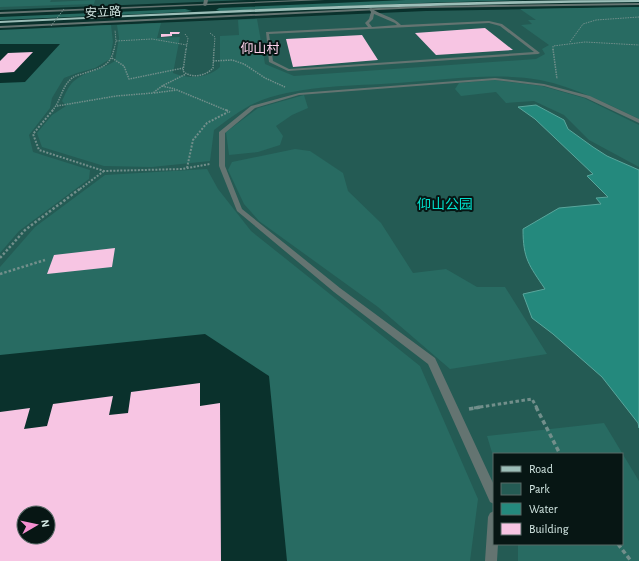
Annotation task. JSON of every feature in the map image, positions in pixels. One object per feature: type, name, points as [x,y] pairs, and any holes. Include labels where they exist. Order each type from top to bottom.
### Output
[{"type":"main road","name":"安立路","points":[[0,15],[362,1]]},
{"type":"main road","name":"安立路","points":[[0,22],[507,1],[639,2]]},
{"type":"street","points":[[205,5],[206,0]]},
{"type":"street","name":"安立路","points":[[0,15],[322,0]]},
{"type":"street","name":"安立路","points":[[0,26],[511,5],[639,2]]},
{"type":"street","points":[[371,28],[367,23],[371,19],[372,11],[396,22],[400,26]]},
{"type":"street","points":[[489,22],[501,25],[538,53],[288,70],[271,62],[267,33],[400,26],[489,22]]},
{"type":"street","points":[[493,496],[432,361],[337,290],[239,210],[222,163],[222,132],[253,107],[298,94],[495,79],[544,85],[588,97],[639,122]]},
{"type":"street","points":[[491,561],[493,532]]},
{"type":"path","points":[[51,26],[64,9]]},
{"type":"path","points":[[570,42],[582,24],[596,20],[639,17]]},
{"type":"path","points":[[114,25],[116,41],[112,58],[107,65],[72,77],[63,87],[57,106],[33,134],[39,150],[104,171],[187,168],[222,163]]},
{"type":"path","points":[[153,93],[162,86],[186,74],[202,74],[212,71],[215,37],[210,32]]},
{"type":"path","points":[[185,34],[188,38],[183,70],[186,74]]},
{"type":"path","points":[[116,41],[152,39],[187,45]]},
{"type":"path","points":[[544,85],[558,80],[553,57],[553,46],[570,42],[600,41],[639,45]]},
{"type":"path","points":[[112,58],[121,62],[126,68],[129,79],[183,68]]},
{"type":"path","points":[[213,61],[232,60],[244,64],[265,78],[298,94]]},
{"type":"path","points":[[162,86],[177,90],[228,112],[246,113]]},
{"type":"path","points":[[57,106],[116,96],[177,90]]},
{"type":"path","points":[[187,168],[193,140],[207,123],[228,112]]},
{"type":"path","points":[[0,258],[25,230],[104,171]]},
{"type":"path","points":[[0,274],[45,260]]},
{"type":"path","points":[[455,411],[532,399],[559,453]]},
{"type":"path","points":[[619,545],[631,561]]},
{"type":"green space","points":[[0,0],[247,0],[0,10]]},
{"type":"green space","name":"仰山公园","points":[[639,7],[639,561],[314,561],[280,305],[0,338],[0,151],[86,26],[426,11]]},
{"type":"shaded area","points":[[0,0],[51,0],[50,2],[95,0],[94,4],[0,7]]},
{"type":"shaded area","points":[[406,0],[526,0],[216,10],[219,8]]},
{"type":"shaded area","points":[[639,7],[639,119],[591,96],[553,83],[522,78],[487,77],[329,87],[295,91],[278,95],[255,103],[214,130],[210,161],[152,167],[104,166],[42,147],[37,133],[52,115],[66,106],[62,101],[68,88],[74,81],[83,75],[105,67],[115,61],[119,38],[117,25],[161,23],[157,38],[180,37],[173,73],[198,77],[209,74],[220,67],[220,36],[239,35],[238,20],[257,19],[265,64],[294,76],[536,59],[545,54],[542,49],[549,45],[521,25],[532,24],[528,20],[536,20],[520,9]]},
{"type":"shaded area","points":[[185,9],[192,11],[0,20],[0,17]]},
{"type":"shaded area","points":[[111,25],[113,42],[110,59],[95,68],[64,78],[52,98],[50,108],[29,135],[33,152],[90,170],[89,179],[19,231],[0,253],[0,83],[25,82],[60,44],[0,44],[0,30]]},
{"type":"shaded area","points":[[495,80],[542,86],[584,98],[639,125],[639,167],[589,140],[564,115],[534,101],[506,103],[496,92],[461,96],[455,89],[459,83]]},
{"type":"shaded area","points":[[304,95],[308,108],[292,115],[276,126],[283,136],[280,145],[258,152],[229,155],[226,132],[258,108]]},
{"type":"shaded area","points":[[295,149],[310,151],[343,173],[348,191],[381,223],[413,273],[446,269],[477,287],[505,287],[547,354],[450,369],[378,307],[259,221],[244,204],[228,170],[232,162]]},
{"type":"shaded area","points":[[207,169],[218,189],[251,231],[420,366],[478,499],[470,561],[287,561],[269,376],[205,334],[0,355],[0,267],[35,227],[105,175]]},
{"type":"shaded area","points":[[604,423],[622,453],[493,453],[493,456],[487,436]]},
{"type":"shaded area","points":[[623,454],[639,481],[639,561],[518,561],[518,545],[623,545]]},
{"type":"water","points":[[536,105],[564,120],[568,129],[607,156],[639,170],[639,428],[638,423],[602,377],[553,334],[532,318],[523,294],[545,289],[528,261],[524,248],[523,229],[559,208],[601,204],[596,198],[608,197],[587,176],[593,174],[535,119],[518,107]]},
{"type":"building","points":[[485,28],[513,50],[436,55],[415,33]]},
{"type":"building","points":[[170,32],[180,32],[179,34],[172,34],[172,36],[161,37],[161,34],[170,34]]},
{"type":"building","points":[[362,35],[378,60],[293,67],[286,39]]},
{"type":"building","points":[[33,52],[14,72],[0,73],[0,61],[8,53]]},
{"type":"building","points":[[115,248],[112,267],[47,274],[54,255]]},
{"type":"building","points":[[200,383],[200,406],[220,403],[221,561],[0,561],[0,412],[30,408],[24,429],[47,426],[53,404],[113,396],[109,415],[128,413],[131,392]]},
{"type":"district","name":"仰山村","points":[[260,49]]}]
